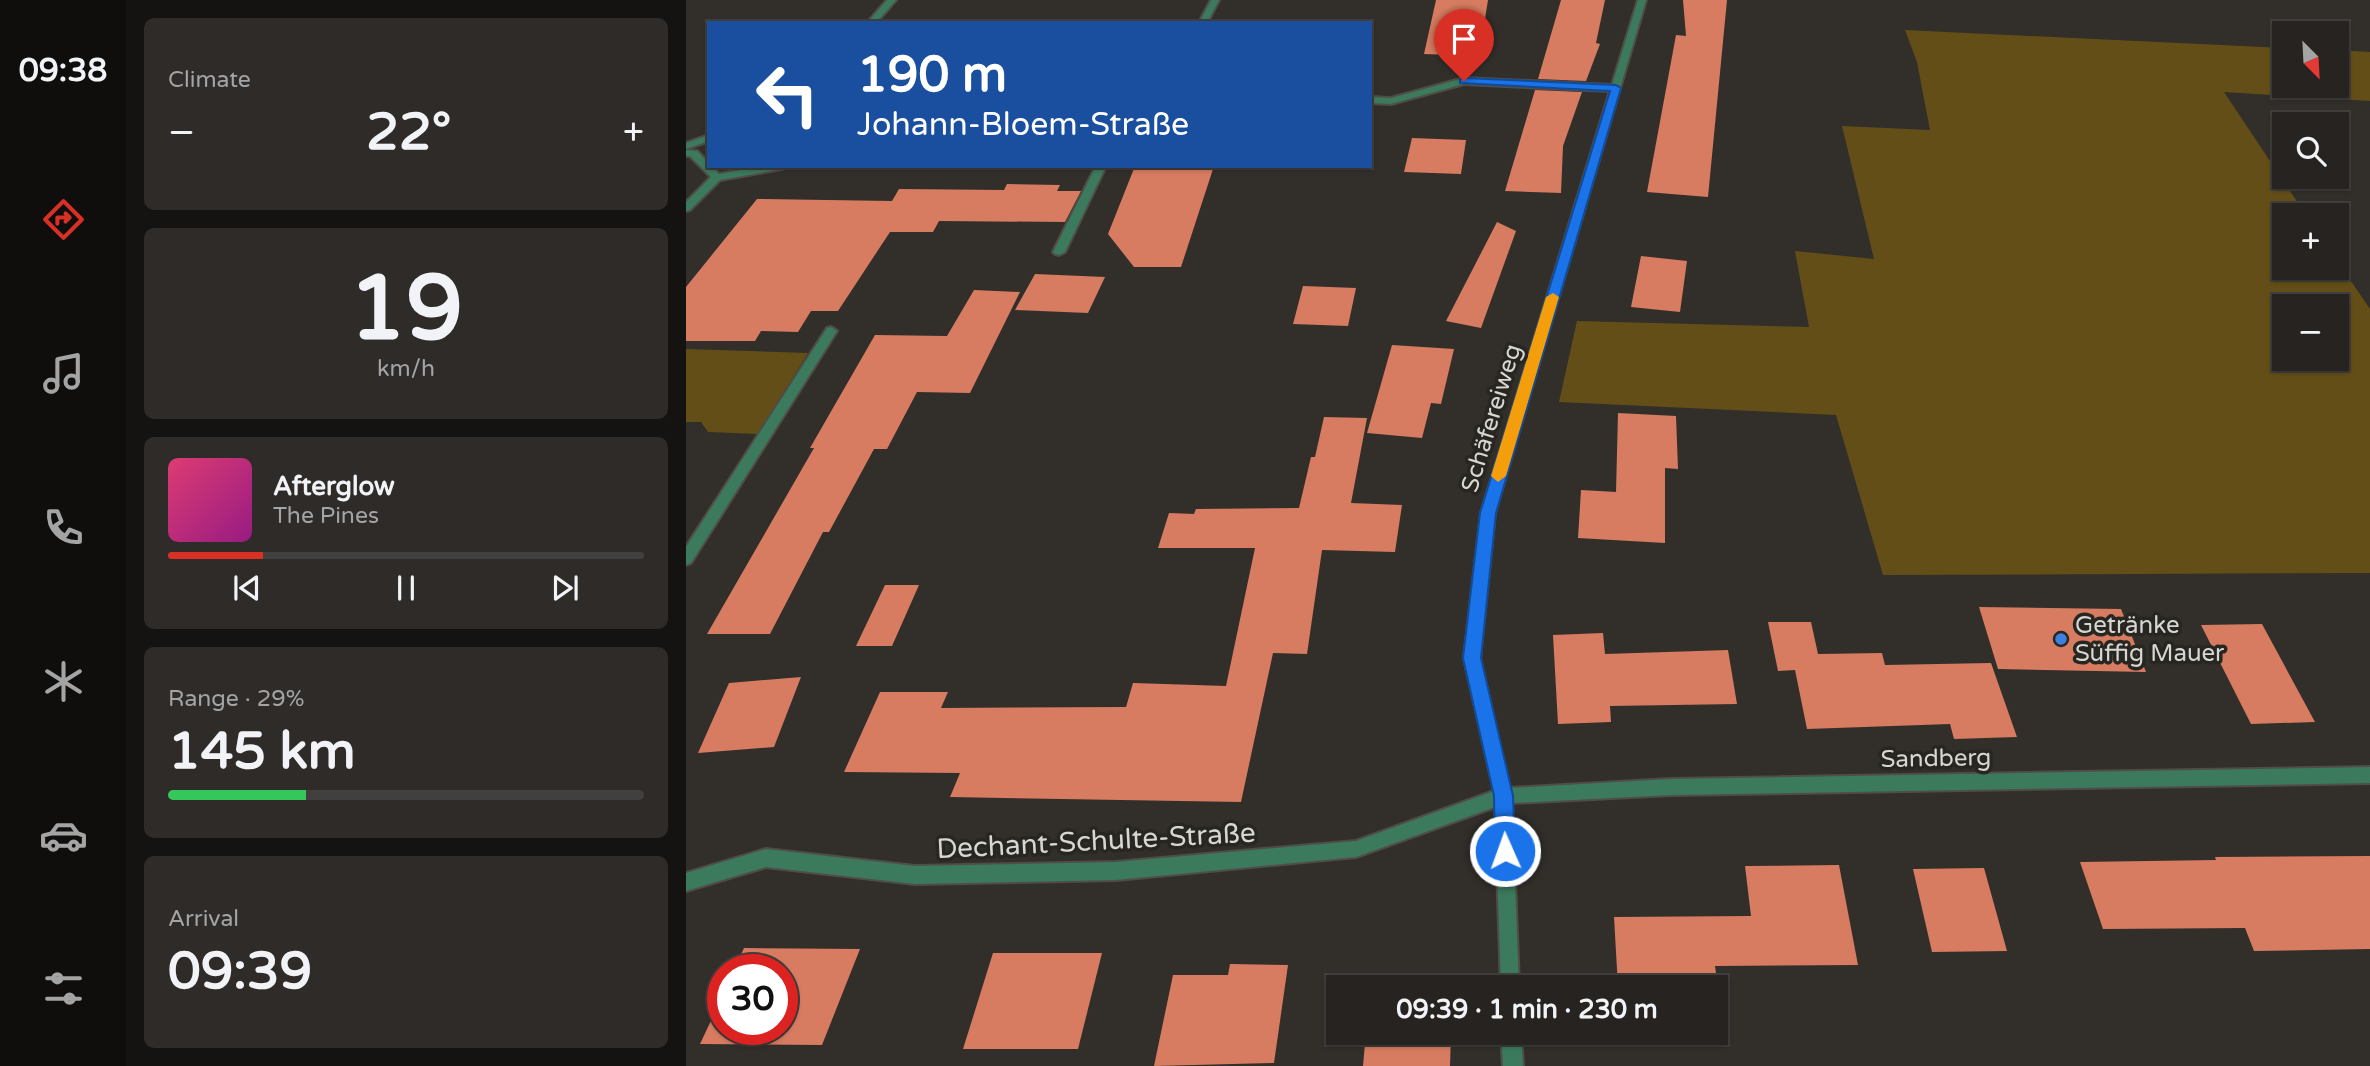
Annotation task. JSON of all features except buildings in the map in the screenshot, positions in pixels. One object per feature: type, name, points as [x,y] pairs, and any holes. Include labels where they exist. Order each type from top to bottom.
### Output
[{"type":"street","points":[[873,21],[892,0]]},
{"type":"street","points":[[1204,21],[1215,0]]},
{"type":"street","name":"Schäfereiweg","points":[[1510,975],[1503,796],[1472,658],[1488,513],[1642,0]]},
{"type":"street","points":[[1372,100],[1391,101],[1464,81],[1616,88]]},
{"type":"street","points":[[686,146],[707,139]]},
{"type":"street","points":[[686,153],[693,153],[707,167]]},
{"type":"street","points":[[708,168],[717,177]]},
{"type":"street","points":[[686,208],[717,177],[770,168]]},
{"type":"street","points":[[1059,252],[1100,168]]},
{"type":"street","points":[[686,559],[831,331]]},
{"type":"street","name":"Sandberg","points":[[1503,796],[1671,787],[2370,775]]},
{"type":"street","name":"Dechant-Schulte-Straße","points":[[687,881],[766,858],[915,876],[1116,871],[1356,849],[1503,796]]},
{"type":"street","points":[[1512,1045],[1513,1066]]},
{"type":"shaded area","points":[[1905,30],[2272,47],[2272,95],[2224,92],[2272,164],[2272,189],[2289,189],[2298,203],[2272,203],[2272,280],[2349,278],[2370,309],[2370,573],[1883,575],[1836,415],[1559,402],[1577,321],[1809,327],[1795,251],[1874,259],[1842,126],[1930,130],[1917,62]]},
{"type":"shaded area","points":[[2349,51],[2370,52],[2370,101],[2321,98],[2349,98]]},
{"type":"shaded area","points":[[686,349],[808,353],[758,434],[708,432],[701,422],[686,422]]},
{"type":"slow traffic","points":[[1498,476],[1553,297]]},
{"type":"place","name":"Getränke Süffig Mauer","points":[[2061,639]]},
{"type":"route","points":[[1464,81],[1616,88],[1488,513],[1472,658],[1503,796],[1505,851]]}]
